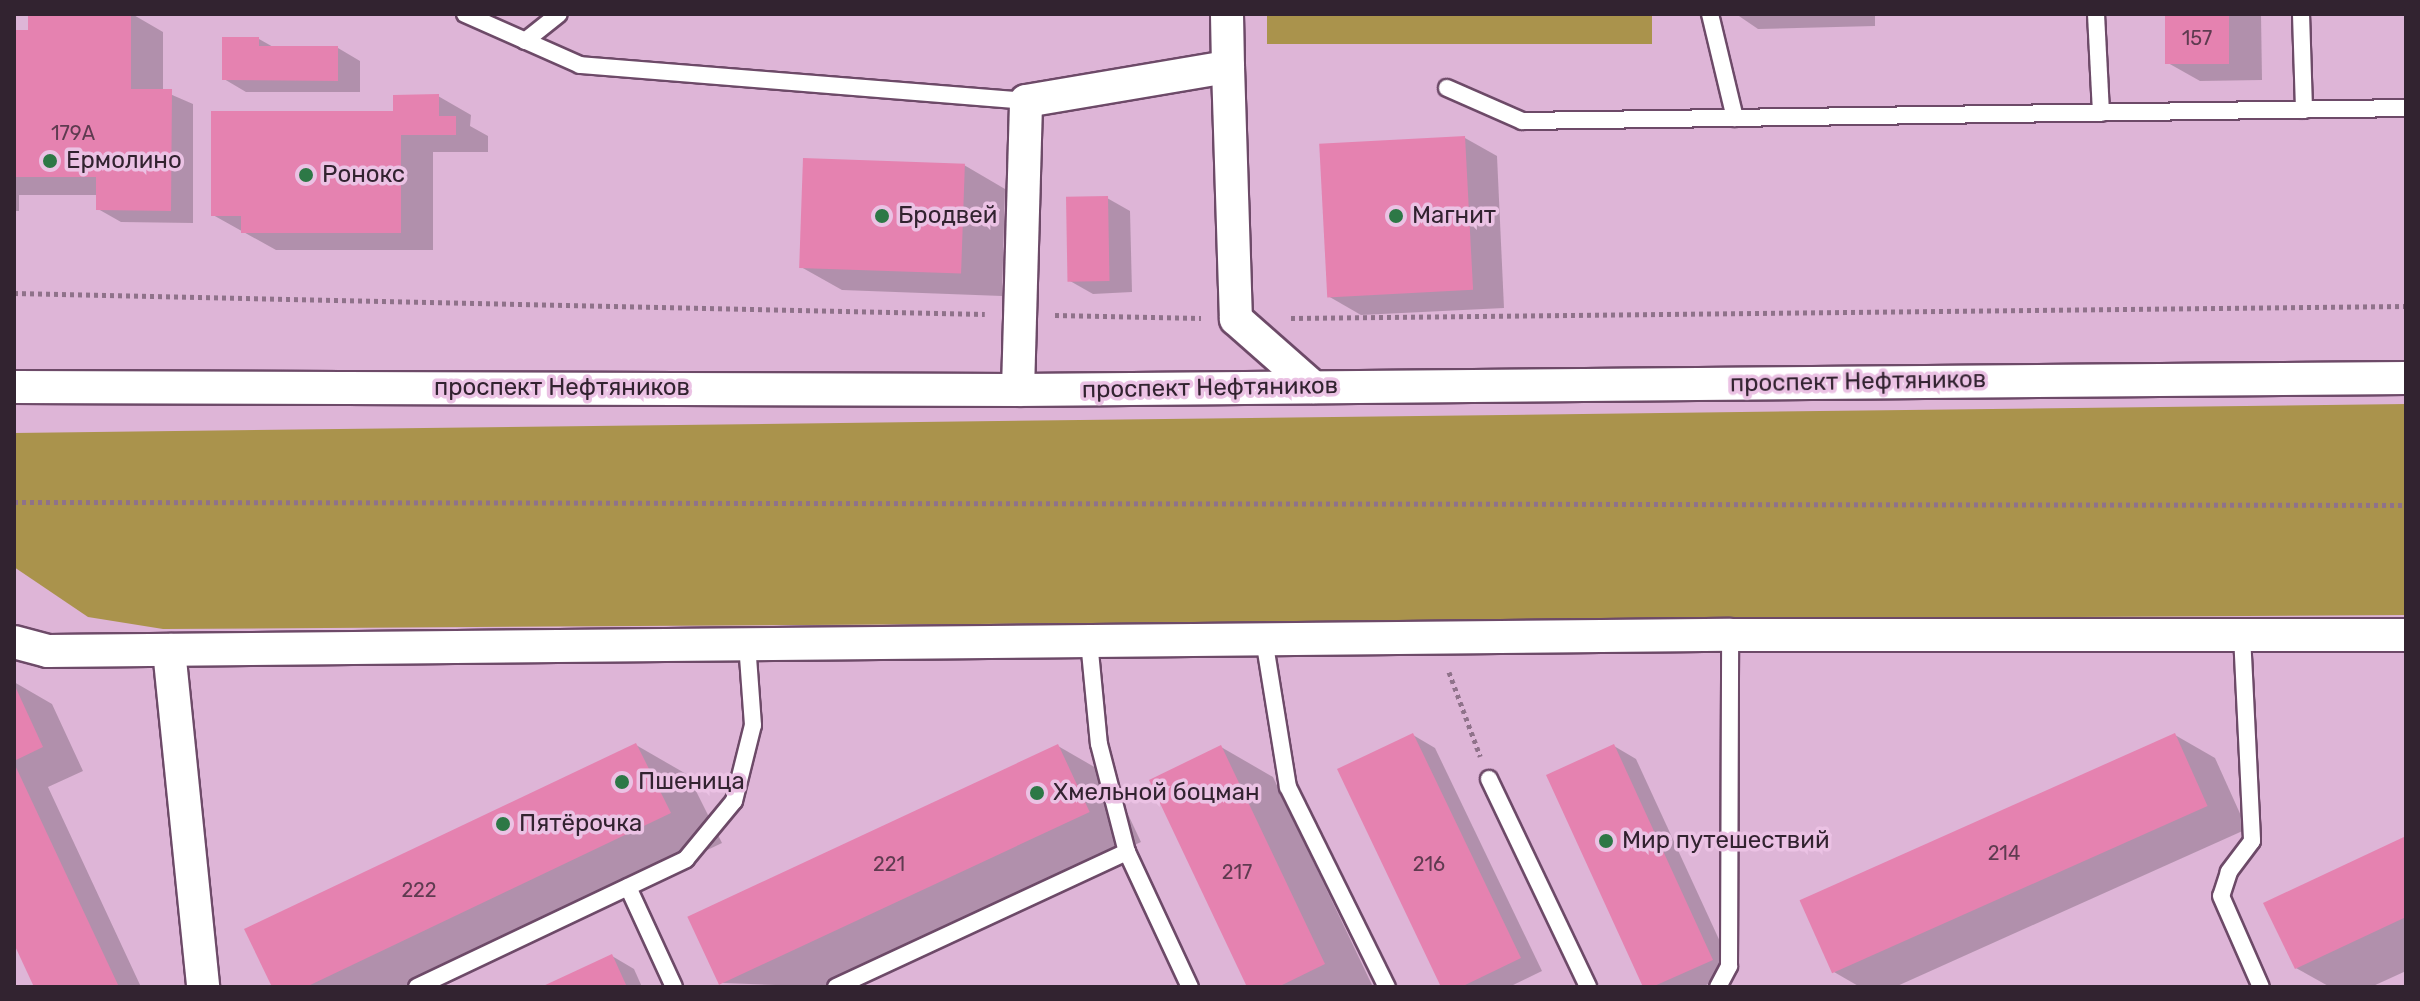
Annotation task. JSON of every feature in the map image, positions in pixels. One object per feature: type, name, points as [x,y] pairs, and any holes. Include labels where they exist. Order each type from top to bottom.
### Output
[{"type":"street","points":[[1227,14],[1236,319],[1313,387]]},
{"type":"street","points":[[1018,390],[1026,101],[1228,67]]},
{"type":"street","name":"проспект Нефтяников","points":[[14,387],[1018,390],[2406,378]]},
{"type":"street","points":[[14,642],[48,651],[1730,635],[2406,635]]},
{"type":"street","points":[[169,650],[203,987]]},
{"type":"lane","points":[[465,14],[580,65],[1026,101]]},
{"type":"lane","points":[[525,41],[559,14]]},
{"type":"lane","points":[[1710,14],[1735,118]]},
{"type":"lane","points":[[2096,14],[2101,113]]},
{"type":"lane","points":[[2301,14],[2304,110]]},
{"type":"lane","points":[[1447,88],[1522,121],[2406,108]]},
{"type":"lane","points":[[1718,987],[1729,966],[1730,635]]},
{"type":"lane","points":[[2242,635],[2252,841],[2229,872],[2221,896],[2261,987]]},
{"type":"lane","points":[[1264,639],[1288,787],[1387,987]]},
{"type":"lane","points":[[1089,641],[1099,744],[1127,852],[1190,987]]},
{"type":"lane","points":[[417,987],[686,859],[734,801],[753,725],[747,644]]},
{"type":"lane","points":[[1489,779],[1588,987]]},
{"type":"lane","points":[[836,987],[1127,852]]},
{"type":"lane","points":[[628,887],[674,987]]},
{"type":"path","points":[[14,293],[1236,319],[2406,306]]},
{"type":"path","points":[[14,502],[2406,505]]},
{"type":"path","points":[[1436,638],[1489,779]]},
{"type":"shaded area","points":[[1267,14],[1652,14],[1652,44],[1267,44]]},
{"type":"shaded area","points":[[2406,404],[2406,615],[163,629],[88,617],[14,567],[14,433]]},
{"type":"building","points":[[28,14],[131,14],[131,89],[172,89],[171,211],[96,210],[96,177],[14,177],[14,30],[28,30]]},
{"type":"building","points":[[2165,14],[2229,14],[2229,64],[2165,64]]},
{"type":"building","points":[[222,37],[259,37],[259,46],[338,46],[338,81],[222,80]]},
{"type":"building","name":"Ронокс","points":[[439,94],[439,116],[456,116],[456,135],[401,135],[401,233],[241,233],[241,216],[211,216],[211,111],[393,111],[393,95]]},
{"type":"building","name":"Магнит","points":[[1465,136],[1473,290],[1327,297],[1319,144]]},
{"type":"building","name":"Бродвей","points":[[803,158],[965,164],[961,274],[799,268]]},
{"type":"building","points":[[1108,196],[1109,281],[1067,282],[1066,197]]},
{"type":"building","points":[[14,684],[43,747],[14,761]]},
{"type":"building","points":[[1413,733],[1521,958],[1461,987],[1441,987],[1337,769]]},
{"type":"building","points":[[2175,733],[2208,806],[1832,973],[1800,900]]},
{"type":"building","points":[[636,743],[671,813],[306,987],[272,987],[244,929]]},
{"type":"building","points":[[1058,744],[1090,812],[719,985],[687,917]]},
{"type":"building","points":[[1614,744],[1713,960],[1652,987],[1643,987],[1546,775]]},
{"type":"building","points":[[1221,745],[1325,964],[1278,987],[1247,987],[1149,780]]},
{"type":"building","points":[[14,763],[119,987],[34,987],[14,944]]},
{"type":"building","points":[[2406,836],[2406,917],[2295,969],[2263,903]]},
{"type":"building","points":[[612,954],[627,987],[541,987]]},
{"type":"place","name":"Ермолино","points":[[50,161]]},
{"type":"place","name":"Ронокс","points":[[306,175]]},
{"type":"place","name":"Бродвей","points":[[882,216]]},
{"type":"place","name":"Магнит","points":[[1396,216]]},
{"type":"place","name":"Пшеница","points":[[622,782]]},
{"type":"place","name":"Хмельной боцман","points":[[1037,793]]},
{"type":"place","name":"Пятёрочка","points":[[503,824]]},
{"type":"place","name":"Мир путешествий","points":[[1606,841]]}]
